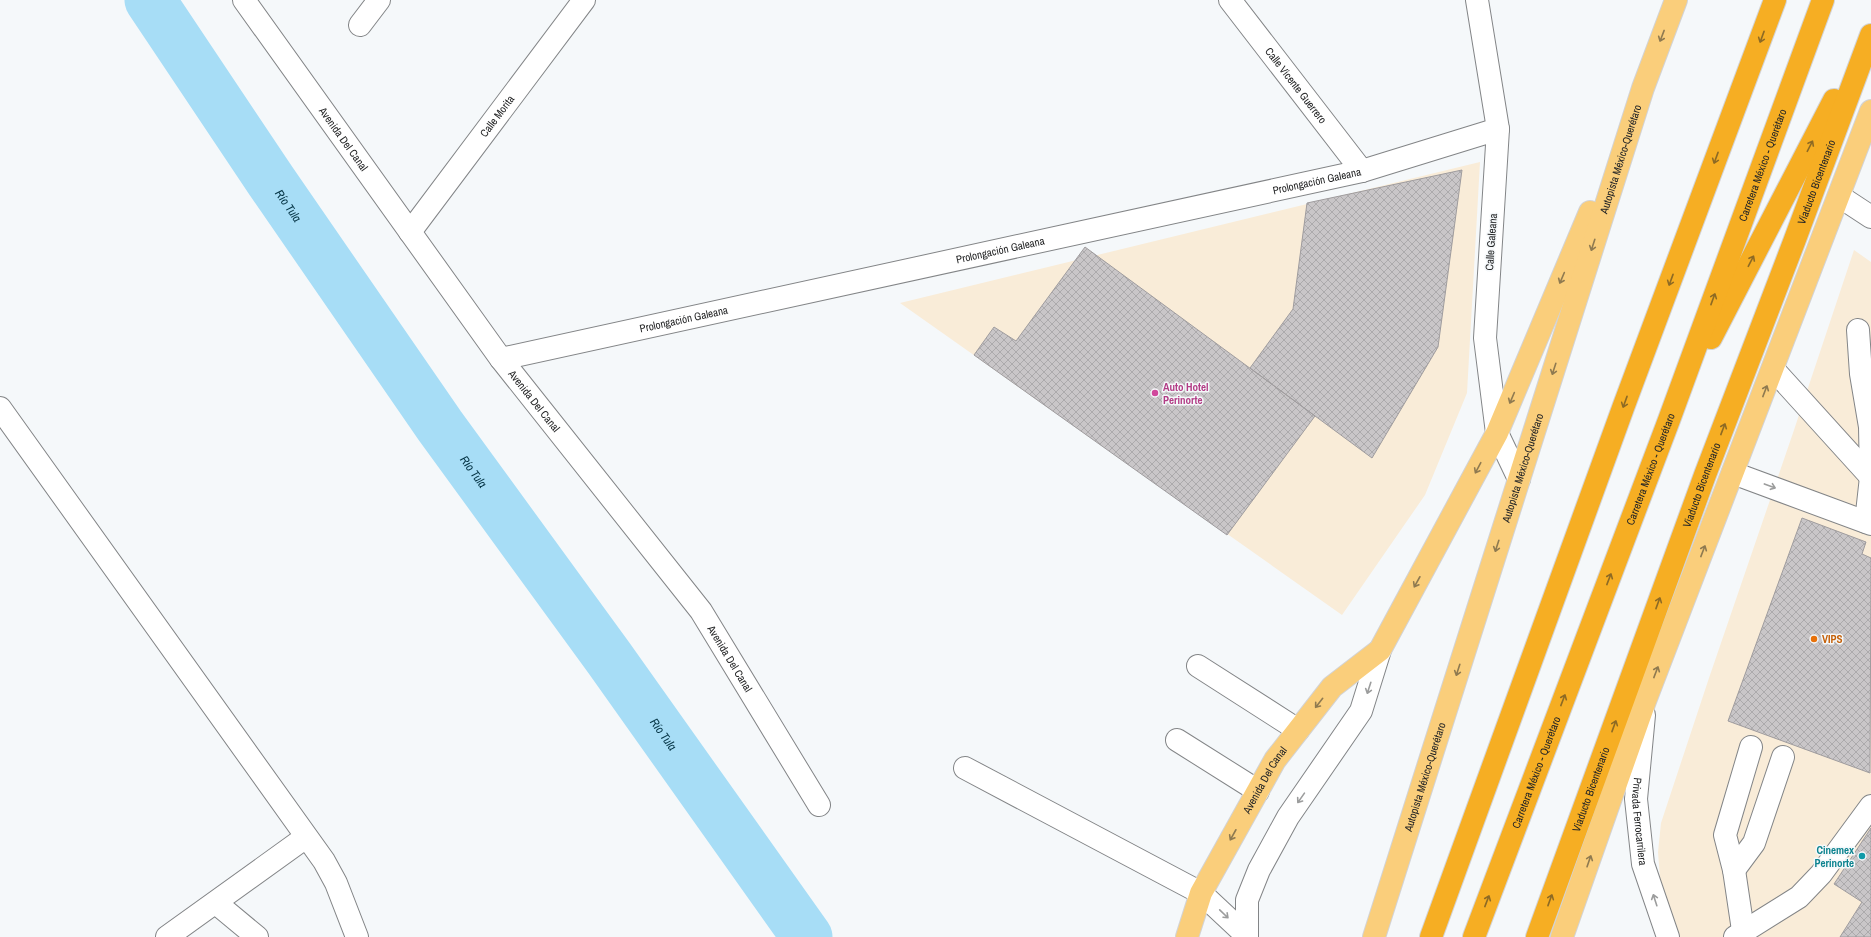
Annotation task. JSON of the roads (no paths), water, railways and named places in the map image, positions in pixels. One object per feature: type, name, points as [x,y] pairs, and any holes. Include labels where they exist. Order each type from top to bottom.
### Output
[{"type":"highway","points":[[1432,937],[1623,408],[1775,0]]},
{"type":"highway","name":"Carretera México - Querétaro","points":[[1474,937],[1669,420],[1823,0]]},
{"type":"highway","points":[[1669,420],[1871,28]]},
{"type":"highway","name":"Viaducto Bicentenario","points":[[1537,937],[1705,475],[1871,35]]},
{"type":"main road","name":"Autopista México-Querétaro","points":[[1374,937],[1643,88],[1676,0]]},
{"type":"main road","points":[[1380,650],[1497,433],[1643,88]]},
{"type":"main road","points":[[1562,937],[1645,701],[1871,111]]},
{"type":"main road","name":"Avenida Del Canal","points":[[1187,937],[1201,892],[1275,760],[1332,687],[1380,650]]},
{"type":"street","name":"Avenida Del Canal","points":[[244,0],[501,359],[701,611],[819,805]]},
{"type":"street","points":[[360,25],[379,0]]},
{"type":"street","name":"Calle Morita","points":[[410,232],[584,0]]},
{"type":"street","name":"Calle Vicente Guerrero","points":[[1230,0],[1362,170]]},
{"type":"street","name":"Calle Galeana","points":[[1477,0],[1498,129],[1485,338],[1497,433],[1519,479]]},
{"type":"street","name":"Prolongación Galeana","points":[[501,359],[1362,170],[1498,129]]},
{"type":"street","points":[[1839,196],[1871,217]]},
{"type":"street","points":[[1733,473],[1869,523],[1871,477],[1870,427],[1861,374],[1858,330]]},
{"type":"street","points":[[1773,369],[1871,477]]},
{"type":"street","points":[[0,408],[324,861],[336,883],[357,937]]},
{"type":"street","points":[[1247,937],[1247,900],[1259,870],[1288,817],[1361,711],[1380,650]]},
{"type":"street","points":[[1198,666],[1298,730]]},
{"type":"street","name":"Privada Ferrocarrilera","points":[[1645,701],[1637,806],[1643,864],[1668,937]]},
{"type":"street","points":[[1177,740],[1258,791]]},
{"type":"street","points":[[1751,747],[1725,835],[1734,870],[1740,936],[1799,896],[1821,874],[1871,806]]},
{"type":"street","points":[[1734,870],[1754,843],[1783,757]]},
{"type":"street","points":[[965,768],[1201,892],[1247,937]]},
{"type":"street","points":[[167,937],[306,837]]},
{"type":"street","points":[[216,902],[257,937]]},
{"type":"waterway","name":"Río Tula","points":[[150,0],[271,181],[440,426],[609,658],[807,937]]},
{"type":"place","name":"Auto Hotel Perinorte","points":[[1155,393]]},
{"type":"place","name":"VIPS","points":[[1814,639]]},
{"type":"place","name":"Cinemex Perinorte","points":[[1862,856]]}]
